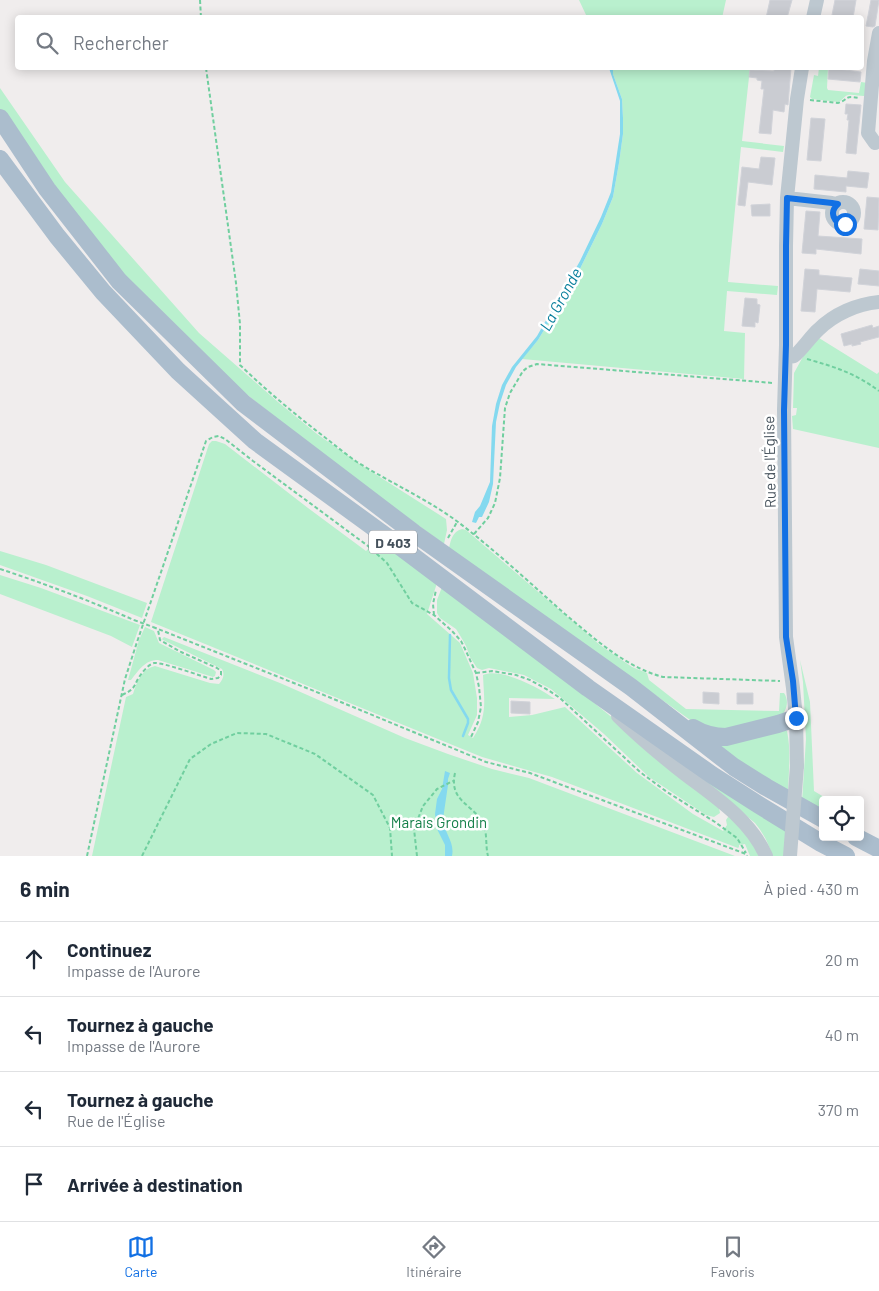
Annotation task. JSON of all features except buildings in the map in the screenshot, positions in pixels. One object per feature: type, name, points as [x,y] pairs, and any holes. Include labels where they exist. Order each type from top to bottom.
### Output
[{"type":"main road","name":"D 403","points":[[0,118],[47,189],[119,281],[243,403],[414,533],[631,687],[734,767],[819,817]]},
{"type":"main road","name":"D 403","points":[[0,159],[57,236],[103,292],[178,371],[255,441],[394,542],[588,688],[758,805],[846,856]]},
{"type":"main road","points":[[631,687],[700,732],[717,737],[726,737],[796,718]]},
{"type":"main road","points":[[864,841],[879,849]]},
{"type":"street","points":[[814,15],[817,0]]},
{"type":"street","points":[[874,143],[868,133],[872,55],[879,33]]},
{"type":"street","name":"Rue de l'Église","points":[[790,856],[797,766],[793,681],[786,637],[784,410],[790,357],[786,246],[787,198],[803,99],[802,70]]},
{"type":"street","points":[[787,198],[838,204]]},
{"type":"street","points":[[790,357],[833,318],[857,307],[879,302]]},
{"type":"street","points":[[588,688],[644,742],[729,809],[747,826],[759,841],[766,856]]},
{"type":"path","points":[[200,0],[201,15]]},
{"type":"path","points":[[206,70],[236,283],[240,324],[240,366],[307,424],[357,462],[421,497],[474,534],[619,658],[663,677],[793,681]]},
{"type":"path","points":[[803,99],[838,103],[851,96],[871,100]]},
{"type":"path","points":[[790,357],[838,368],[866,381],[879,391]]},
{"type":"path","points":[[474,534],[488,518],[495,503],[500,478],[505,408],[510,393],[523,371],[528,367],[537,364],[728,379],[779,385]]},
{"type":"path","points":[[86,856],[125,679],[206,441],[213,436],[225,439],[368,546],[387,563],[412,603],[434,615],[452,631],[460,641],[476,673],[481,707],[478,722],[471,737]]},
{"type":"path","points":[[448,538],[457,522]]},
{"type":"path","points":[[0,568],[88,600],[486,762],[530,773],[747,855]]},
{"type":"path","points":[[434,615],[433,604],[438,585]]},
{"type":"path","points":[[122,695],[132,691],[140,675],[154,663],[211,679],[218,678],[220,675],[220,671],[217,668],[181,652],[160,640],[158,630]]},
{"type":"path","points":[[476,673],[492,670],[516,675],[530,680],[560,698],[640,772],[737,838],[747,855]]},
{"type":"path","points":[[142,856],[190,759],[211,744],[237,733],[266,734],[315,754],[373,795],[390,828],[392,856]]},
{"type":"path","points":[[417,856],[414,828],[423,806],[437,789],[452,781],[455,773]]},
{"type":"path","points":[[452,781],[458,798],[475,813],[485,829],[488,856]]},
{"type":"green space","points":[[579,0],[726,0],[723,15],[586,15]]},
{"type":"green space","points":[[613,70],[750,70],[742,141],[784,146],[783,152],[741,147],[728,282],[778,286],[777,295],[727,291],[724,331],[745,333],[744,379],[522,359],[538,340],[576,277],[613,197],[623,134],[623,118],[622,99]]},
{"type":"green space","points":[[819,70],[828,70],[828,90],[859,93],[861,82],[868,83],[866,95],[848,95],[838,102],[812,99],[810,97],[814,75],[818,76]]},
{"type":"green space","points":[[0,88],[65,182],[199,333],[317,434],[364,467],[446,519],[447,530],[444,544],[339,468],[235,385],[139,293],[104,252],[0,113]]},
{"type":"green space","points":[[819,338],[877,374],[879,372],[879,448],[793,429],[792,416],[796,415],[797,408],[793,408],[794,373],[805,353]]},
{"type":"green space","points":[[212,441],[225,444],[366,551],[377,540],[437,583],[427,614],[460,643],[473,673],[477,698],[477,715],[468,735],[473,738],[483,715],[483,675],[491,673],[500,674],[520,680],[540,689],[555,699],[509,698],[509,717],[532,715],[565,707],[637,773],[693,814],[723,831],[727,825],[726,820],[728,817],[743,826],[759,856],[750,856],[745,844],[739,845],[738,848],[552,777],[482,757],[151,622],[209,444]]},
{"type":"green space","points":[[462,529],[466,530],[600,645],[632,667],[647,673],[649,680],[686,709],[779,711],[780,693],[784,693],[787,703],[784,712],[780,718],[733,732],[700,727],[449,548],[454,534]]},
{"type":"green space","points":[[0,551],[46,565],[147,603],[142,618],[0,565]]},
{"type":"green space","points":[[0,575],[41,588],[140,625],[132,647],[111,636],[0,594]]},
{"type":"green space","points":[[442,587],[544,662],[719,808],[720,813],[714,817],[706,815],[649,777],[604,734],[551,689],[524,675],[489,668],[482,670],[477,668],[456,629],[440,618],[437,613],[437,600]]},
{"type":"green space","points":[[145,627],[154,631],[159,643],[214,670],[216,672],[215,676],[153,660],[140,669],[131,680],[128,680],[139,640]]},
{"type":"green space","name":"Marais Grondin","points":[[164,637],[280,683],[405,738],[492,769],[529,778],[735,856],[92,856],[126,697],[133,694],[143,673],[155,666],[210,683],[219,684],[223,677],[222,669],[163,640]]},
{"type":"green space","points":[[800,660],[810,702],[814,791],[822,796],[819,796],[819,812],[802,802],[806,739]]},
{"type":"green space","points":[[782,728],[787,731],[789,745],[788,790],[762,777],[709,739]]},
{"type":"green space","points":[[672,754],[785,831],[785,856],[772,856],[765,838],[755,823]]},
{"type":"water","points":[[610,70],[613,70],[622,99],[623,118],[623,134],[613,197],[576,277],[538,340],[516,367],[506,385],[496,422],[493,484],[489,502],[482,517],[479,517],[476,523],[472,522],[490,482],[492,426],[502,385],[512,367],[537,336],[580,261],[611,192],[620,134],[620,101]]},
{"type":"water","points":[[445,771],[450,773],[443,819],[452,846],[452,856],[445,856],[445,845],[437,829],[435,814]]},
{"type":"waterway","name":"La Gronde","points":[[450,635],[449,678],[451,690],[468,719],[463,736]]},
{"type":"route","points":[[796,718],[793,681],[786,637],[784,410],[787,198],[838,204],[833,210],[833,217],[838,223],[845,224]]}]
